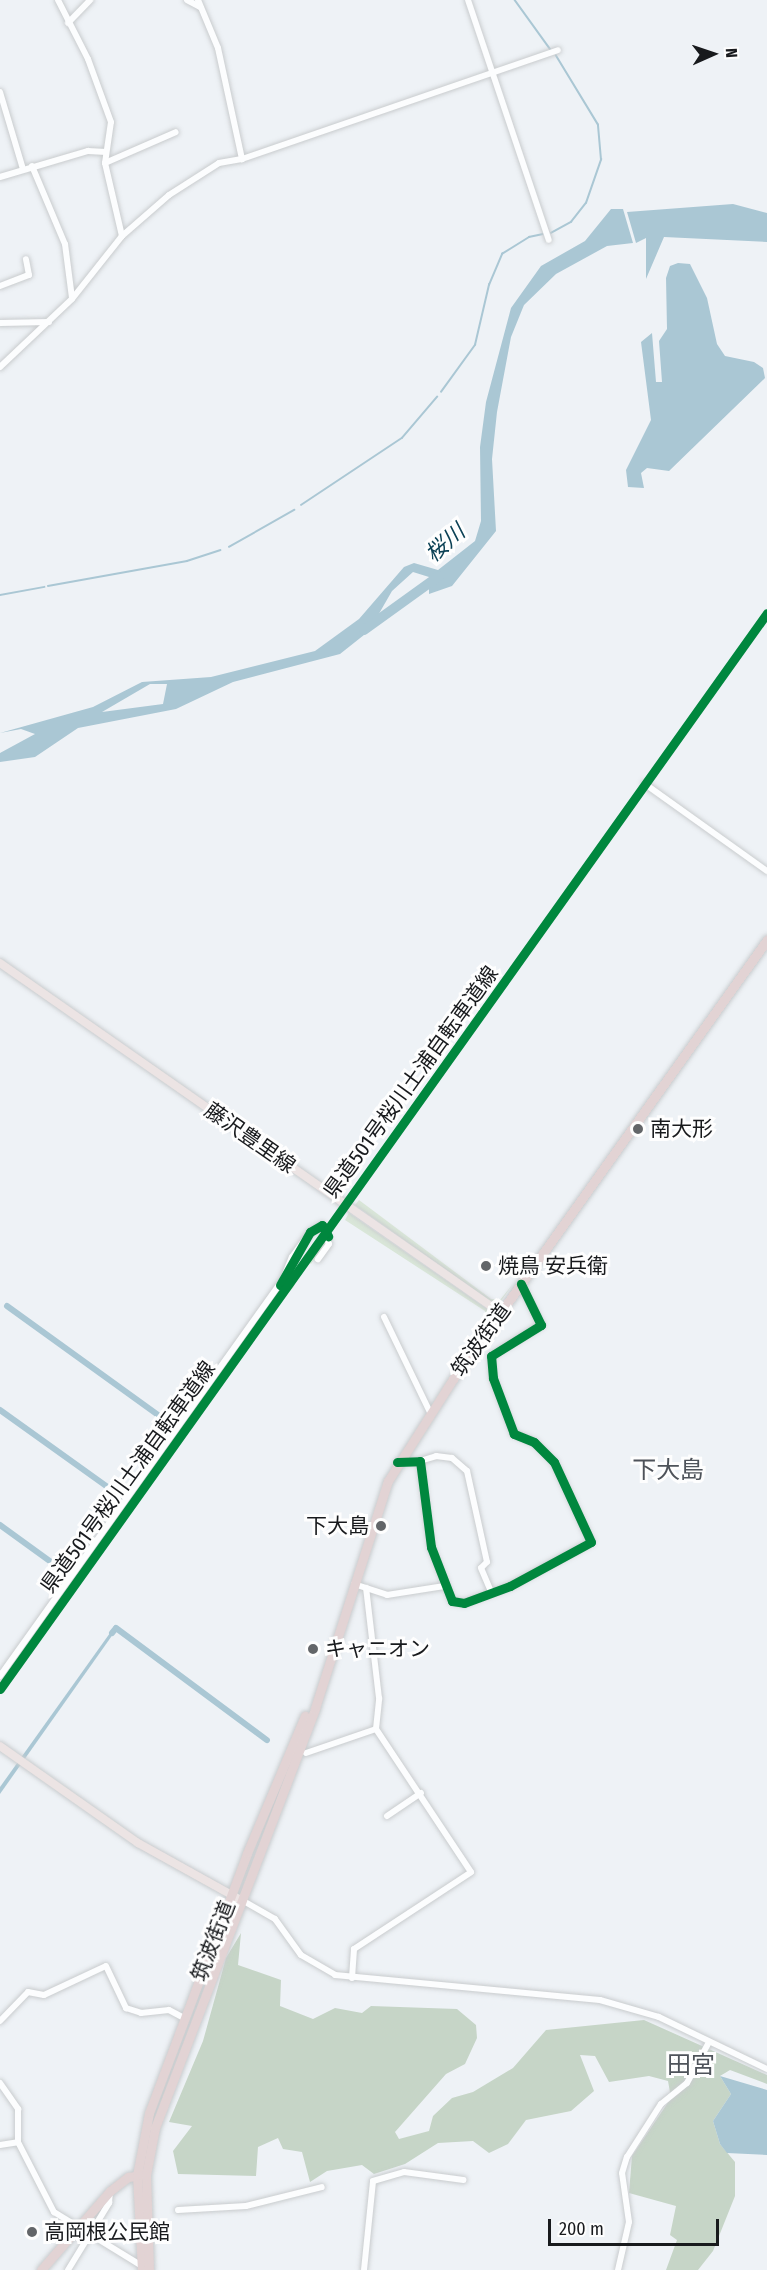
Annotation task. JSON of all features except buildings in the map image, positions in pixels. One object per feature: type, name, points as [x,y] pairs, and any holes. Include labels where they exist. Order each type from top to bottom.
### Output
[{"type":"highway","name":"筑波街道","points":[[142,2175],[149,2113],[184,2018],[322,1684],[397,1462],[430,1412],[767,940]]},
{"type":"highway","name":"筑波街道","points":[[142,2175],[159,2117],[235,1896]]},
{"type":"highway","points":[[41,2270],[110,2191],[124,2179],[142,2175],[145,2269]]},
{"type":"main road","name":"藤沢豊里線","points":[[0,963],[501,1313]]},
{"type":"main road","points":[[0,1746],[138,1843],[235,1896]]},
{"type":"street","points":[[58,0],[111,122],[105,163],[122,236]]},
{"type":"street","points":[[68,23],[90,0]]},
{"type":"street","points":[[187,0],[199,4],[218,48],[242,159]]},
{"type":"street","points":[[468,0],[549,240]]},
{"type":"street","points":[[0,367],[72,299],[122,236],[190,179],[227,159],[242,159],[494,74],[558,50]]},
{"type":"street","points":[[0,92],[23,169]]},
{"type":"street","points":[[105,163],[176,132]]},
{"type":"street","points":[[0,177],[88,151],[106,152]]},
{"type":"street","points":[[32,166],[65,244],[72,299]]},
{"type":"street","points":[[0,286],[30,274],[26,259]]},
{"type":"street","points":[[0,323],[49,322]]},
{"type":"street","points":[[645,784],[767,871]]},
{"type":"street","points":[[0,1676],[283,1279],[292,1257],[310,1232],[322,1226],[329,1244],[318,1259]]},
{"type":"street","points":[[420,1461],[432,1547],[444,1586],[457,1603],[491,1592],[591,1542],[554,1462],[534,1442],[514,1434],[493,1378],[491,1356],[541,1325],[521,1284]]},
{"type":"street","points":[[384,1317],[430,1412]]},
{"type":"street","points":[[397,1462],[420,1461],[436,1456],[452,1458],[467,1471],[487,1562],[481,1568],[491,1592]]},
{"type":"street","points":[[354,1584],[387,1595],[444,1586]]},
{"type":"street","points":[[352,1978],[354,1949],[471,1872],[376,1729],[379,1698],[366,1588]]},
{"type":"street","points":[[306,1753],[376,1729]]},
{"type":"street","points":[[387,1816],[420,1793]]},
{"type":"street","points":[[235,1896],[275,1919],[301,1955],[316,1966],[352,1978],[586,1997],[659,2017],[767,2070]]},
{"type":"street","points":[[0,2021],[27,1992],[44,1995],[106,1966],[126,2008],[141,2013],[168,2010],[184,2018]]},
{"type":"street","points":[[618,2270],[629,2222],[622,2172],[627,2157],[661,2104],[687,2083],[709,2042]]},
{"type":"street","points":[[0,2083],[18,2109],[18,2142],[54,2212],[145,2269]]},
{"type":"street","points":[[0,2145],[18,2142]]},
{"type":"street","points":[[364,2270],[373,2181],[404,2172],[463,2180]]},
{"type":"street","points":[[178,2210],[246,2206],[322,2187]]},
{"type":"street","points":[[68,2270],[111,2198],[110,2191]]},
{"type":"green space","points":[[359,1200],[491,1299],[500,1300],[513,1284],[501,1301],[490,1301],[355,1205]]},
{"type":"green space","points":[[349,1213],[487,1309],[488,1321],[471,1346],[486,1321],[485,1311],[345,1220]]},
{"type":"green space","points":[[323,1233],[327,1243],[311,1264],[307,1261],[293,1288],[280,1300]]},
{"type":"green space","points":[[241,1933],[238,1965],[281,1980],[280,2006],[313,2019],[335,2008],[362,2013],[371,2006],[457,2009],[476,2025],[477,2038],[465,2064],[446,2074],[395,2132],[399,2139],[429,2131],[433,2116],[452,2098],[473,2092],[513,2068],[546,2030],[644,2020],[767,2075],[767,2084],[730,2070],[720,2076],[731,2094],[713,2121],[720,2144],[735,2162],[735,2196],[713,2251],[698,2270],[666,2270],[677,2240],[670,2235],[676,2206],[629,2193],[632,2156],[671,2098],[668,2081],[649,2076],[609,2082],[595,2056],[580,2055],[594,2091],[571,2111],[526,2120],[508,2144],[489,2153],[473,2141],[438,2143],[405,2164],[374,2174],[362,2165],[327,2171],[310,2182],[302,2152],[283,2149],[278,2138],[258,2147],[256,2176],[178,2174],[173,2151],[192,2126],[169,2122],[203,2041],[226,1958]]},
{"type":"water","points":[[733,204],[767,213],[767,242],[664,237],[646,279],[646,238],[636,243],[627,212]]},
{"type":"water","points":[[611,209],[623,209],[633,243],[607,246],[556,274],[524,305],[511,337],[497,412],[492,459],[496,531],[452,586],[429,594],[429,577],[413,572],[392,591],[369,631],[340,654],[233,682],[176,709],[78,728],[35,757],[0,762],[0,753],[35,734],[21,729],[0,733],[93,707],[142,682],[211,677],[315,651],[359,619],[404,567],[414,563],[438,570],[475,541],[481,521],[480,447],[486,402],[511,308],[541,266],[585,241]],"holes":[[[150,684],[167,684],[163,704],[102,712]]]},
{"type":"water","points":[[678,263],[690,264],[707,298],[717,344],[725,356],[754,362],[763,368],[765,378],[669,471],[647,468],[641,473],[644,488],[628,487],[626,470],[651,420],[641,342],[652,333],[656,382],[662,382],[659,341],[667,329],[666,278],[670,266]]},
{"type":"water","points":[[115,1626],[116,1630],[0,1794],[0,1787]]},
{"type":"water","points":[[720,2076],[767,2090],[767,2155],[727,2153],[720,2144],[713,2121],[731,2094]]},
{"type":"waterway","points":[[515,0],[551,50]]},
{"type":"waterway","points":[[551,233],[571,222],[586,203],[601,160],[598,125],[556,56]]},
{"type":"waterway","points":[[441,392],[475,345],[489,285],[502,254],[529,237],[543,234]]},
{"type":"waterway","points":[[301,505],[402,438],[437,397]]},
{"type":"waterway","points":[[229,547],[294,510]]},
{"type":"waterway","points":[[48,586],[187,561],[220,550]]},
{"type":"waterway","name":"桜川","points":[[364,630],[439,576]]},
{"type":"waterway","points":[[0,595],[44,587]]},
{"type":"waterway","points":[[7,1306],[175,1427]]},
{"type":"waterway","points":[[0,1410],[123,1498]]},
{"type":"waterway","points":[[0,1525],[69,1575]]},
{"type":"waterway","points":[[112,1633],[116,1628],[267,1740]]},
{"type":"cycle path","name":"県道501号桜川土浦自転車道線","points":[[0,1689],[767,613]]},
{"type":"cycle path","points":[[280,1285],[310,1232],[322,1225],[328,1236]]},
{"type":"cycle path","points":[[397,1462],[420,1461],[431,1547],[452,1601],[464,1603],[510,1586],[591,1542],[554,1462],[534,1442],[514,1434],[493,1378],[491,1356],[541,1325],[521,1284]]},
{"type":"place","name":"南大形","points":[[638,1129]]},
{"type":"place","name":"焼鳥 安兵衛","points":[[486,1266]]},
{"type":"place","name":"下大島","points":[[381,1526]]},
{"type":"place","name":"キャニオン","points":[[313,1649]]},
{"type":"place","name":"高岡根公民館","points":[[32,2232]]},
{"type":"district","name":"下大島","points":[[668,1471]]},
{"type":"district","name":"田宮","points":[[691,2066]]}]
